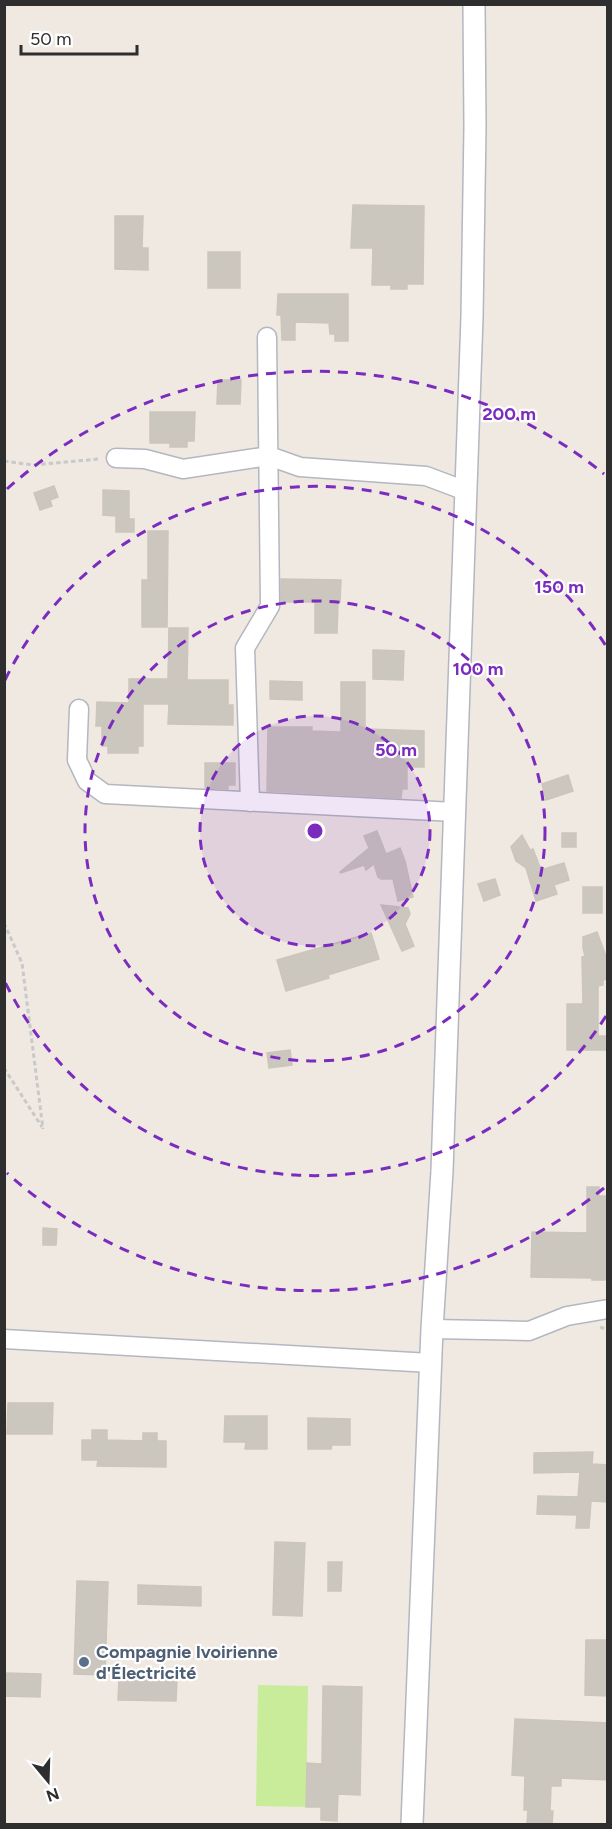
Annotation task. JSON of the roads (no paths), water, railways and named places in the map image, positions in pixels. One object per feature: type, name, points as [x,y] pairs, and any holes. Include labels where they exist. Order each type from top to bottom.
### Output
[{"type":"street","points":[[412,1824],[432,1329],[442,1171],[466,491],[472,305],[474,4]]},
{"type":"street","points":[[250,802],[245,648],[270,606],[267,337]]},
{"type":"street","points":[[116,458],[145,459],[183,469],[269,456],[300,467],[426,476],[466,491]]},
{"type":"street","points":[[79,709],[77,760],[87,781],[105,794],[455,812]]},
{"type":"street","points":[[432,1329],[529,1331],[567,1316],[608,1309]]},
{"type":"street","points":[[4,1340],[431,1363]]},
{"type":"place","name":"Compagnie Ivoirienne d'Électricité","points":[[84,1662]]}]
